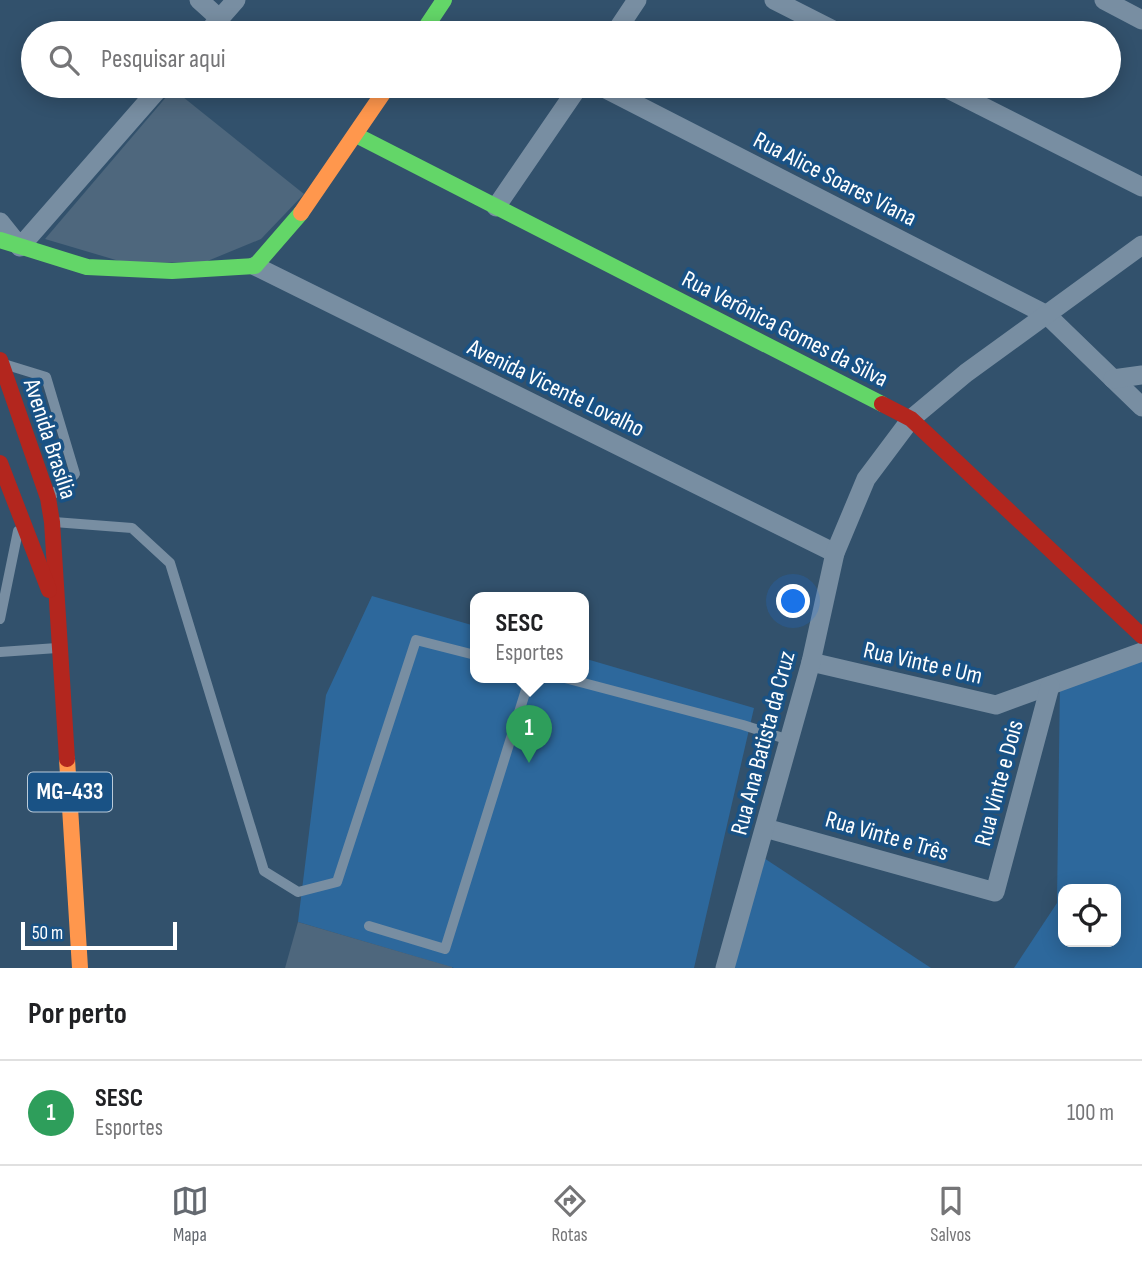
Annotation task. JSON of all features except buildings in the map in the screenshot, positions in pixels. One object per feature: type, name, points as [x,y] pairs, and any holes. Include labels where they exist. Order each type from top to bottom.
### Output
[{"type":"street","points":[[199,0],[211,21]]},
{"type":"street","points":[[218,21],[236,0]]},
{"type":"street","points":[[430,21],[444,0]]},
{"type":"street","points":[[623,21],[637,0]]},
{"type":"street","points":[[774,0],[815,21]]},
{"type":"street","points":[[1104,0],[1142,20]]},
{"type":"street","points":[[20,247],[151,98]]},
{"type":"street","points":[[0,240],[87,267],[172,271],[255,266],[300,214],[380,98]]},
{"type":"street","points":[[496,207],[571,98]]},
{"type":"street","name":"Rua Alice Soares Viana","points":[[623,98],[1047,315],[1142,407]]},
{"type":"street","points":[[966,98],[1142,187]]},
{"type":"street","name":"Rua Verônica Gomes da Silva","points":[[356,135],[911,419],[1142,636]]},
{"type":"street","points":[[0,222],[20,247]]},
{"type":"street","name":"Rua Ana Batista da Cruz","points":[[726,968],[811,662],[835,553],[866,479],[911,419],[966,373],[1142,245]]},
{"type":"street","name":"Avenida Vicente Lovalho","points":[[255,266],[835,553]]},
{"type":"street","name":"Avenida Brasília","points":[[1,362],[48,498],[36,520],[60,617]]},
{"type":"street","points":[[1113,379],[1142,375]]},
{"type":"street","name":"Avenida Brasília","points":[[0,463],[36,520],[60,617],[80,968]]},
{"type":"street","name":"Rua Vinte e Um","points":[[811,662],[996,705],[1142,652]]},
{"type":"street","name":"Rua Vinte e Dois","points":[[995,892],[1050,686]]},
{"type":"street","name":"Rua Vinte e Três","points":[[765,828],[995,892]]},
{"type":"lane","points":[[1,362],[46,377],[75,474],[48,498]]},
{"type":"lane","points":[[0,620],[36,520],[132,528],[170,563],[264,871],[298,892],[337,882],[416,640],[470,654]]},
{"type":"lane","points":[[0,652],[61,648]]},
{"type":"lane","points":[[369,926],[445,949],[528,683]]},
{"type":"lane","points":[[584,683],[743,725],[789,740]]},
{"type":"shaded area","points":[[372,596],[470,625],[470,683],[589,683],[589,660],[754,708],[694,968],[454,968],[298,922],[326,695]]},
{"type":"shaded area","points":[[1142,652],[1142,968],[1014,968],[1057,903],[1060,682]]},
{"type":"shaded area","points":[[758,854],[931,968],[725,968]]},
{"type":"traffic: fast","points":[[430,21],[444,0]]},
{"type":"traffic: fast","points":[[356,135],[882,404]]},
{"type":"traffic: fast","points":[[0,240],[87,267],[172,271],[255,266],[301,213]]},
{"type":"traffic: slow","points":[[301,213],[380,98]]},
{"type":"traffic: slow","points":[[67,759],[80,968]]},
{"type":"traffic: jam","points":[[0,360],[48,498],[52,522],[67,759]]},
{"type":"traffic: jam","points":[[882,404],[911,419],[1142,636]]},
{"type":"traffic: jam","points":[[0,463],[49,590]]},
{"type":"place","name":"SESC","points":[[529,763]]}]
